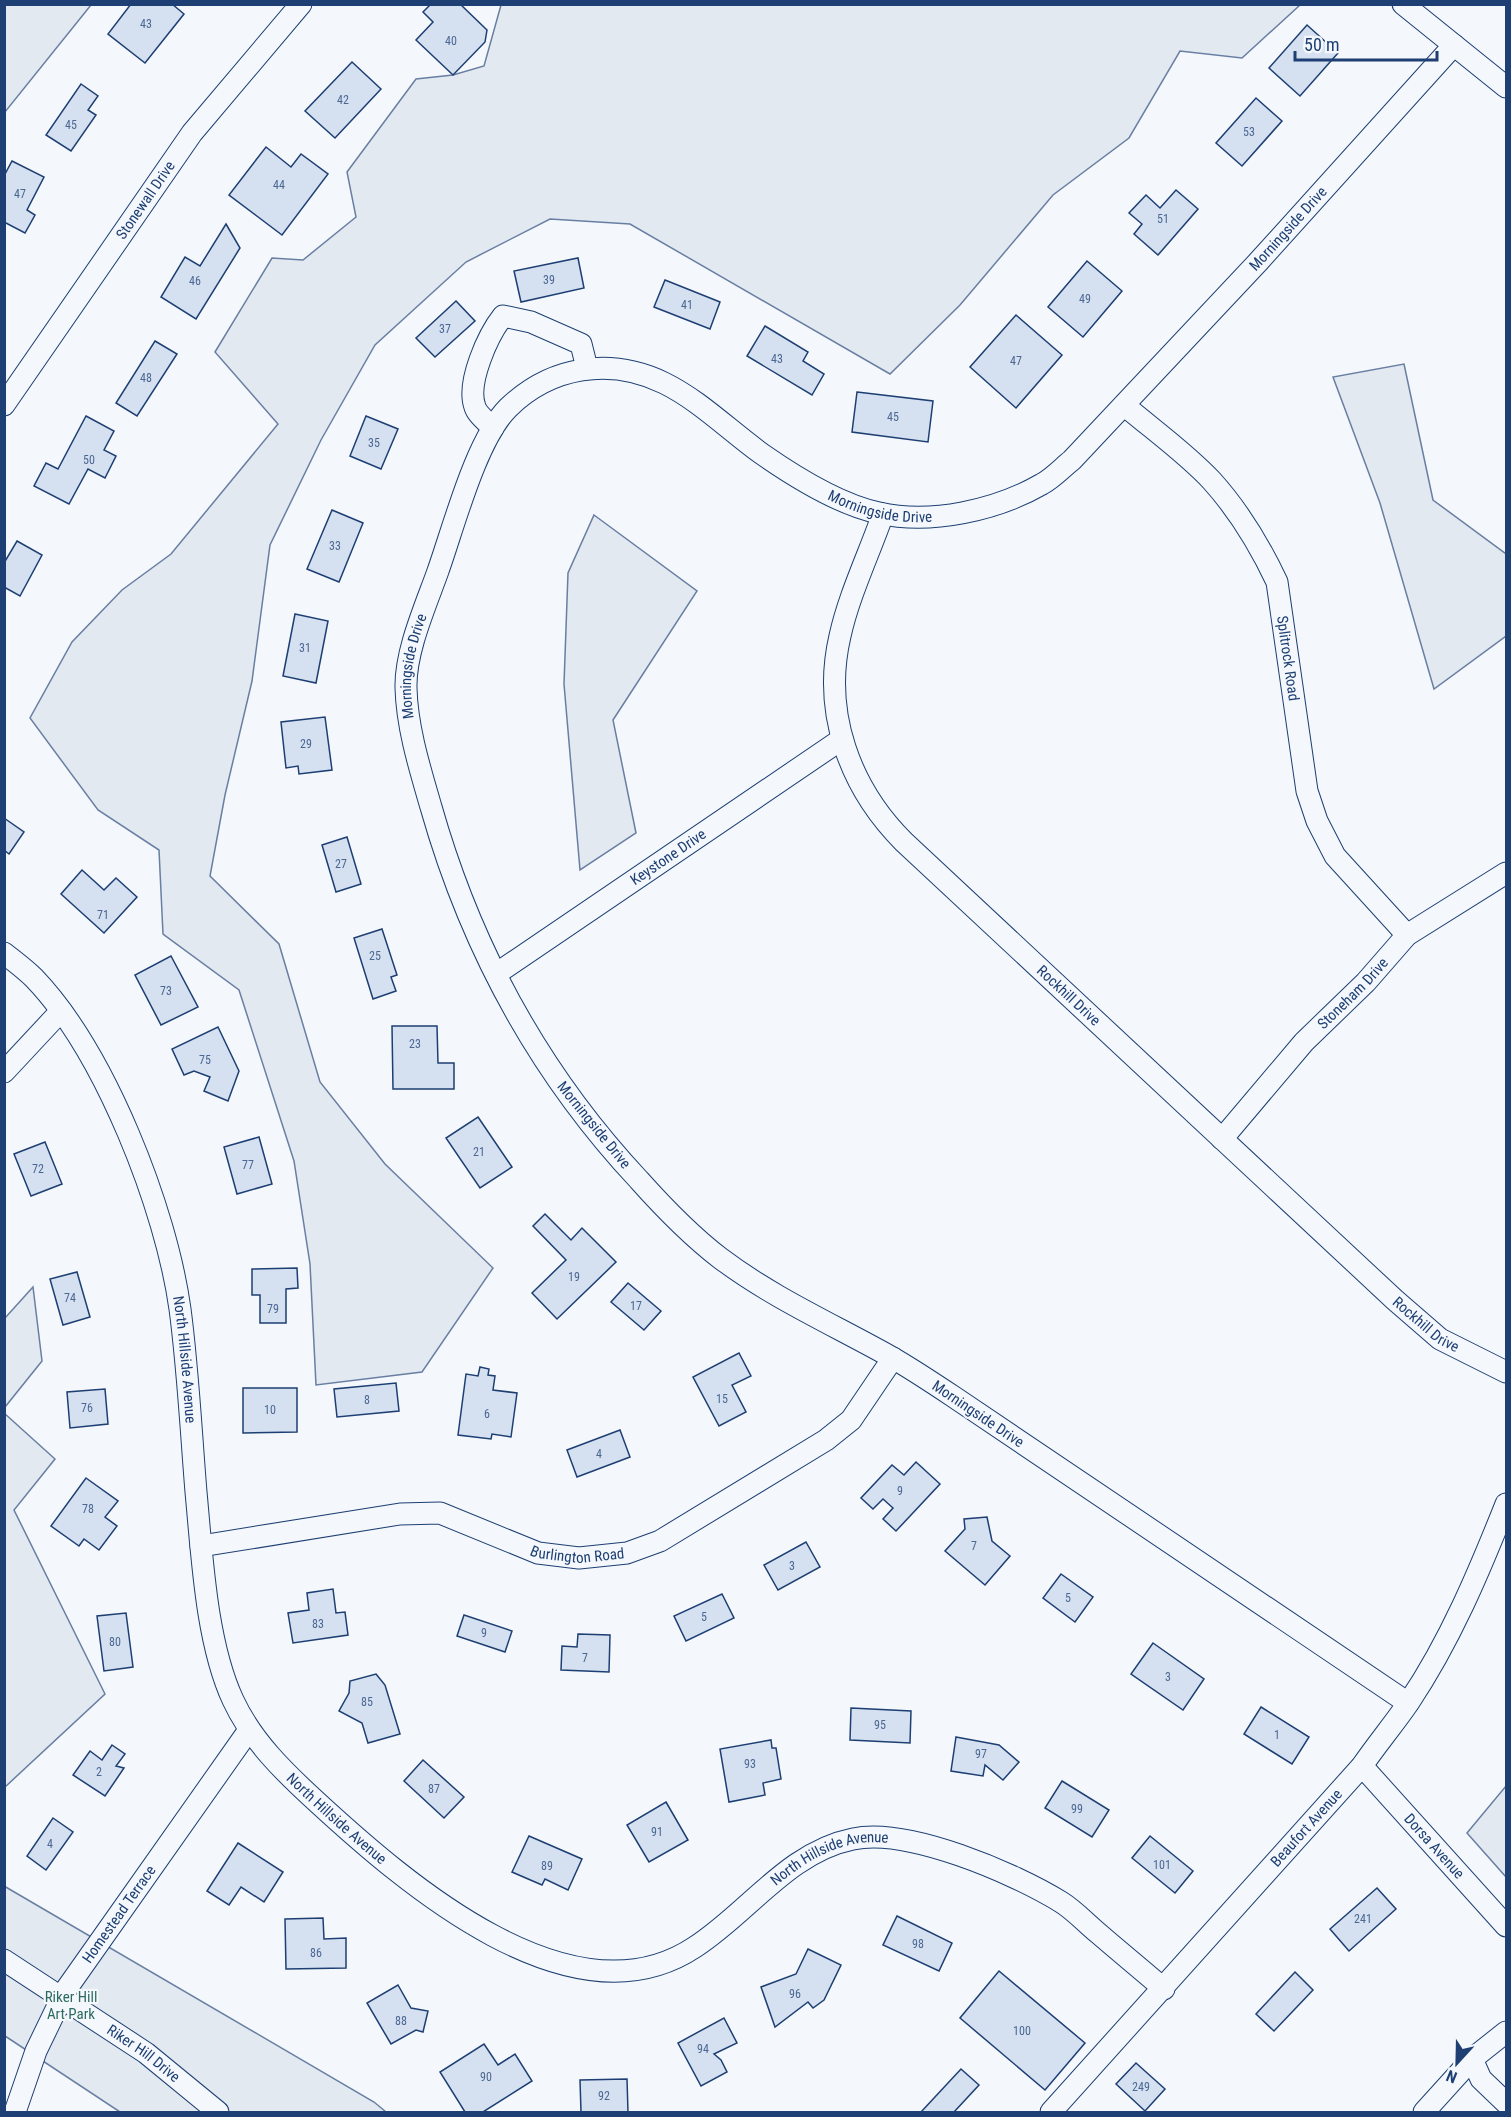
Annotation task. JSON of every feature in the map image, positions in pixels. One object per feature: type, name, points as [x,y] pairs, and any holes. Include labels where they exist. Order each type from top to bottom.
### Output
[{"type":"street","name":"Stonewall Drive","points":[[4,405],[192,133],[301,4]]},
{"type":"street","points":[[1403,4],[1506,87]]},
{"type":"street","name":"Morningside Drive","points":[[1408,1703],[954,1397],[893,1358],[791,1304],[721,1258],[672,1216],[612,1152],[565,1092],[510,1007],[448,870],[416,753],[406,686],[417,630],[482,447],[504,412],[536,386],[560,374],[587,368],[628,370],[667,384],[766,457],[840,500],[883,514],[920,516],[961,513],[1000,502],[1044,483],[1072,460],[1259,261],[1454,45]]},
{"type":"street","points":[[493,428],[475,408],[472,385],[493,329],[503,316],[531,322],[581,344],[587,368]]},
{"type":"street","name":"Splitrock Road","points":[[1124,405],[1211,480],[1239,515],[1263,552],[1277,582],[1307,791],[1317,821],[1335,856],[1407,935]]},
{"type":"street","name":"Rockhill Drive","points":[[883,514],[840,637],[835,681],[842,739],[862,789],[888,826],[1222,1139],[1440,1339],[1506,1372]]},
{"type":"street","name":"Keystone Drive","points":[[496,974],[842,739]]},
{"type":"street","name":"Stoneham Drive","points":[[1222,1139],[1304,1042],[1366,982],[1407,935],[1506,873]]},
{"type":"street","name":"North Hillside Avenue","points":[[4,953],[34,978],[60,1012],[101,1074],[133,1148],[159,1220],[180,1306],[201,1546],[216,1652],[231,1696],[249,1730],[280,1768],[403,1877],[487,1934],[559,1963],[629,1970],[665,1963],[696,1947],[791,1868],[825,1847],[855,1838],[888,1837],[921,1842],[986,1866],[1063,1903],[1164,1989]]},
{"type":"street","points":[[4,1072],[60,1012]]},
{"type":"street","name":"Burlington Road","points":[[201,1546],[400,1514],[440,1513],[538,1553],[579,1558],[627,1553],[660,1541],[826,1440],[851,1420],[893,1358]]},
{"type":"street","name":"Beaufort Avenue","points":[[1051,2112],[1164,1989],[1362,1766],[1408,1703],[1439,1652],[1473,1586],[1506,1504]]},
{"type":"street","name":"Homestead Terrace","points":[[15,2112],[31,2062],[62,1997],[249,1730]]},
{"type":"street","name":"Dorsa Avenue","points":[[1362,1766],[1506,1926]]},
{"type":"street","name":"Riker Hill Drive","points":[[4,1960],[146,2053],[218,2112]]},
{"type":"street","points":[[1429,2111],[1472,2060],[1506,2032]]},
{"type":"street","points":[[1472,2060],[1481,2079],[1506,2103]]},
{"type":"green space","points":[[4,5],[91,5],[5,112]]},
{"type":"green space","points":[[501,5],[1300,5],[1242,58],[1180,51],[1129,138],[1053,195],[960,305],[890,374],[630,224],[550,219],[466,262],[375,345],[321,440],[270,545],[252,681],[225,795],[210,876],[279,944],[320,1082],[385,1164],[493,1268],[422,1372],[316,1385],[310,1264],[294,1161],[239,990],[163,934],[159,850],[98,810],[30,718],[72,642],[122,590],[171,554],[278,424],[215,352],[272,258],[303,260],[356,217],[347,172],[416,79],[453,75],[484,66]]},
{"type":"green space","points":[[1404,364],[1433,500],[1506,554],[1506,636],[1434,689],[1380,503],[1333,377]]},
{"type":"green space","points":[[594,515],[697,591],[613,720],[636,833],[580,870],[564,684],[568,573]]},
{"type":"green space","points":[[33,1287],[42,1361],[5,1407],[5,1318]]},
{"type":"green space","points":[[4,1413],[55,1459],[14,1510],[105,1694],[5,1787]]},
{"type":"green space","points":[[1506,1786],[1506,1877],[1467,1833]]},
{"type":"green space","name":"Riker Hill Art Park","points":[[4,1886],[374,2102],[386,2112],[120,2112],[5,2036]]},
{"type":"building","points":[[131,4],[172,4],[184,14],[145,63],[108,34]]},
{"type":"building","points":[[431,4],[460,4],[487,30],[485,42],[453,75],[416,40],[433,22],[423,12]]},
{"type":"building","points":[[1307,25],[1338,53],[1300,96],[1269,68]]},
{"type":"building","points":[[352,62],[381,89],[335,138],[305,111]]},
{"type":"building","points":[[81,84],[98,96],[88,110],[96,115],[71,151],[46,135]]},
{"type":"building","points":[[1256,98],[1282,121],[1242,166],[1216,143]]},
{"type":"building","points":[[266,147],[291,167],[301,154],[328,174],[282,235],[229,195]]},
{"type":"building","points":[[12,161],[44,177],[27,210],[35,215],[25,233],[4,222],[4,176]]},
{"type":"building","points":[[1176,190],[1198,209],[1158,255],[1134,234],[1142,224],[1129,213],[1146,195],[1160,208]]},
{"type":"building","points":[[226,224],[240,248],[196,319],[161,297],[185,257],[200,266]]},
{"type":"building","points":[[578,258],[584,288],[521,302],[514,271]]},
{"type":"building","points":[[1087,261],[1122,291],[1083,337],[1048,307]]},
{"type":"building","points":[[665,280],[720,302],[710,329],[654,307]]},
{"type":"building","points":[[456,301],[475,321],[435,357],[416,338]]},
{"type":"building","points":[[1016,315],[1062,355],[1016,408],[970,367]]},
{"type":"building","points":[[765,326],[808,352],[803,361],[824,374],[812,395],[747,356]]},
{"type":"building","points":[[155,341],[177,354],[137,416],[116,403]]},
{"type":"building","points":[[857,392],[933,401],[928,442],[852,432]]},
{"type":"building","points":[[86,416],[114,431],[104,450],[116,456],[105,478],[88,469],[69,504],[34,486],[46,463],[58,469]]},
{"type":"building","points":[[366,416],[398,429],[381,469],[350,456]]},
{"type":"building","points":[[332,510],[363,523],[339,582],[307,569]]},
{"type":"building","points":[[17,541],[42,555],[20,596],[4,587],[4,563]]},
{"type":"building","points":[[295,614],[328,621],[316,683],[283,676]]},
{"type":"building","points":[[325,717],[332,770],[299,774],[298,766],[286,768],[281,722]]},
{"type":"building","points":[[4,818],[24,832],[9,854],[4,850]]},
{"type":"building","points":[[347,837],[361,884],[336,892],[322,845]]},
{"type":"building","points":[[82,870],[104,890],[116,878],[137,897],[104,933],[61,894]]},
{"type":"building","points":[[382,929],[397,975],[391,977],[396,991],[373,999],[354,938]]},
{"type":"building","points":[[171,956],[198,1007],[161,1025],[135,975]]},
{"type":"building","points":[[392,1026],[437,1026],[438,1063],[454,1063],[454,1089],[393,1089]]},
{"type":"building","points":[[218,1027],[239,1071],[228,1101],[204,1091],[210,1077],[194,1071],[184,1075],[172,1049]]},
{"type":"building","points":[[478,1117],[512,1167],[480,1188],[446,1138]]},
{"type":"building","points":[[259,1137],[272,1184],[237,1194],[224,1147]]},
{"type":"building","points":[[45,1142],[62,1184],[31,1196],[14,1154]]},
{"type":"building","points":[[545,1214],[571,1240],[582,1228],[616,1262],[557,1319],[532,1293],[566,1260],[533,1226]]},
{"type":"building","points":[[297,1268],[298,1288],[286,1289],[286,1323],[260,1323],[260,1295],[252,1295],[252,1269]]},
{"type":"building","points":[[77,1272],[90,1317],[63,1325],[50,1279]]},
{"type":"building","points":[[628,1283],[661,1311],[644,1330],[611,1302]]},
{"type":"building","points":[[739,1353],[751,1376],[732,1385],[746,1412],[719,1426],[693,1377]]},
{"type":"building","points":[[480,1367],[489,1369],[488,1375],[495,1376],[493,1390],[517,1393],[511,1437],[492,1434],[491,1439],[458,1435],[466,1374],[478,1376]]},
{"type":"building","points":[[396,1383],[399,1411],[337,1417],[334,1389]]},
{"type":"building","points":[[243,1388],[297,1388],[297,1432],[243,1433]]},
{"type":"building","points":[[105,1389],[108,1424],[70,1428],[67,1392]]},
{"type":"building","points":[[620,1430],[630,1457],[577,1477],[567,1450]]},
{"type":"building","points":[[916,1462],[940,1484],[896,1531],[883,1519],[893,1508],[883,1499],[873,1509],[861,1498],[892,1465],[904,1475]]},
{"type":"building","points":[[86,1478],[118,1501],[105,1517],[117,1526],[99,1550],[84,1539],[79,1546],[51,1526]]},
{"type":"building","points":[[987,1517],[992,1541],[1010,1556],[985,1585],[945,1551],[965,1529],[964,1519]]},
{"type":"building","points":[[806,1542],[820,1567],[778,1590],[764,1565]]},
{"type":"building","points":[[1061,1574],[1093,1597],[1075,1622],[1043,1598]]},
{"type":"building","points":[[333,1589],[336,1613],[345,1612],[348,1635],[293,1643],[288,1613],[309,1610],[307,1593]]},
{"type":"building","points":[[722,1594],[734,1618],[686,1641],[674,1616]]},
{"type":"building","points":[[126,1613],[133,1667],[104,1671],[97,1616]]},
{"type":"building","points":[[464,1615],[512,1631],[505,1652],[457,1636]]},
{"type":"building","points":[[578,1634],[610,1635],[609,1672],[561,1670],[562,1646],[577,1647]]},
{"type":"building","points":[[1153,1643],[1204,1679],[1183,1710],[1131,1674]]},
{"type":"building","points":[[376,1674],[385,1685],[400,1734],[368,1743],[362,1723],[339,1711],[349,1693],[350,1681]]},
{"type":"building","points":[[1261,1707],[1309,1737],[1292,1764],[1244,1734]]},
{"type":"building","points":[[851,1708],[911,1711],[910,1743],[850,1740]]},
{"type":"building","points":[[956,1737],[999,1745],[1019,1762],[1003,1780],[985,1765],[983,1776],[951,1771]]},
{"type":"building","points":[[771,1740],[772,1748],[776,1748],[781,1779],[763,1783],[765,1795],[729,1802],[720,1749]]},
{"type":"building","points":[[112,1745],[125,1754],[116,1766],[124,1768],[105,1796],[73,1775],[90,1751],[102,1760]]},
{"type":"building","points":[[423,1760],[464,1797],[444,1818],[404,1781]]},
{"type":"building","points":[[1062,1781],[1109,1810],[1092,1837],[1045,1808]]},
{"type":"building","points":[[666,1802],[688,1840],[649,1862],[627,1825]]},
{"type":"building","points":[[53,1818],[73,1832],[46,1870],[27,1856]]},
{"type":"building","points":[[529,1836],[582,1859],[568,1890],[545,1879],[542,1885],[512,1872]]},
{"type":"building","points":[[1150,1836],[1193,1871],[1175,1893],[1132,1858]]},
{"type":"building","points":[[238,1843],[283,1872],[264,1902],[241,1887],[229,1905],[207,1891]]},
{"type":"building","points":[[1377,1888],[1396,1909],[1349,1951],[1330,1929]]},
{"type":"building","points":[[897,1916],[952,1943],[939,1971],[883,1945]]},
{"type":"building","points":[[323,1918],[324,1939],[346,1938],[346,1968],[286,1969],[285,1919]]},
{"type":"building","points":[[808,1949],[841,1965],[824,2000],[813,2008],[808,2002],[775,2027],[761,1987],[796,1974]]},
{"type":"building","points":[[999,1971],[1085,2043],[1045,2090],[960,2018]]},
{"type":"building","points":[[1295,1972],[1313,1990],[1274,2031],[1256,2014]]},
{"type":"building","points":[[398,1985],[411,2008],[428,2011],[423,2032],[416,2030],[391,2044],[367,2003]]},
{"type":"building","points":[[724,2018],[737,2043],[714,2054],[721,2060],[727,2072],[701,2086],[678,2043]]},
{"type":"building","points":[[484,2044],[498,2065],[515,2054],[532,2081],[483,2112],[465,2112],[440,2072]]},
{"type":"building","points":[[1136,2063],[1165,2089],[1145,2111],[1116,2084]]},
{"type":"building","points":[[961,2069],[979,2085],[954,2112],[921,2112]]},
{"type":"building","points":[[627,2079],[628,2112],[581,2112],[580,2080]]}]
